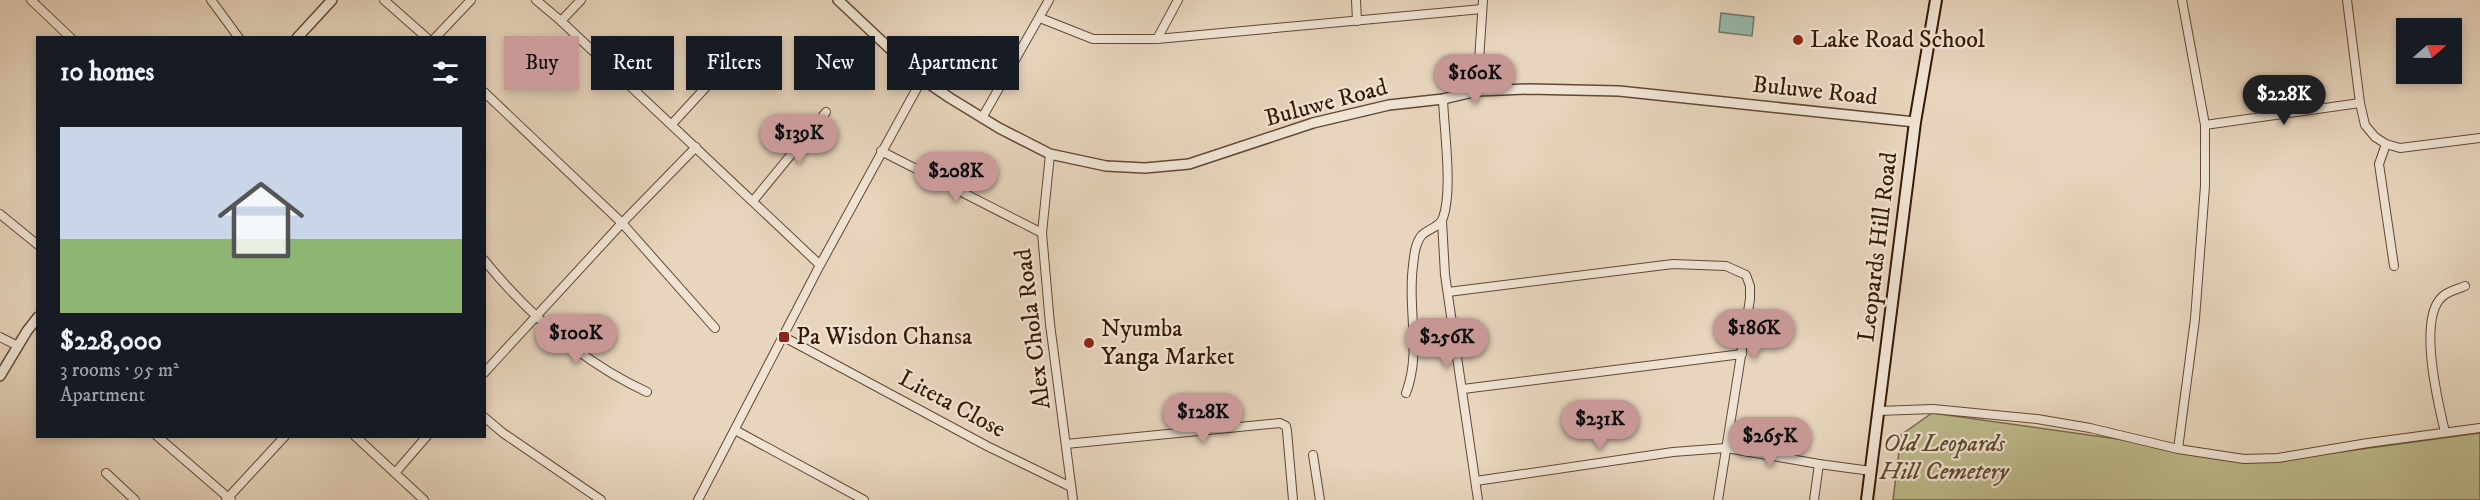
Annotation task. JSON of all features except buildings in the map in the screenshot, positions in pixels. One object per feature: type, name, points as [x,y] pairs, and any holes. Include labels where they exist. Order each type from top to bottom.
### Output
[{"type":"main road","name":"Leopards Hill Road","points":[[1867,500],[1915,122],[1936,0]]},
{"type":"street","points":[[31,0],[69,36]]},
{"type":"street","points":[[211,0],[238,36]]},
{"type":"street","points":[[299,36],[332,0]]},
{"type":"street","points":[[384,0],[425,36]]},
{"type":"street","points":[[437,36],[471,0]]},
{"type":"street","points":[[536,0],[672,124],[820,265]]},
{"type":"street","points":[[561,21],[581,0]]},
{"type":"street","points":[[982,117],[1049,0]]},
{"type":"street","points":[[1157,39],[1178,0]]},
{"type":"street","points":[[1356,0],[1357,21]]},
{"type":"street","points":[[1477,91],[1484,0]]},
{"type":"street","points":[[2178,449],[2195,319],[2205,186],[2205,125],[2182,0]]},
{"type":"street","points":[[2348,0],[2360,103],[2366,125],[2375,136],[2385,144],[2406,147],[2480,138]]},
{"type":"street","name":"Buluwe Road","points":[[840,1],[887,46]]},
{"type":"street","points":[[1040,18],[1093,39],[1157,39],[1482,9]]},
{"type":"street","name":"Buluwe Road","points":[[938,90],[1050,154],[1106,166],[1165,168],[1216,156],[1313,123],[1389,105],[1443,99],[1477,91],[1529,89],[1620,91],[1915,122]]},
{"type":"street","points":[[672,124],[703,90]]},
{"type":"street","points":[[698,500],[820,265],[916,90]]},
{"type":"street","points":[[486,94],[622,223],[715,328]]},
{"type":"street","points":[[1443,99],[1446,179],[1442,221],[1448,292],[1478,500]]},
{"type":"street","points":[[2205,125],[2360,103]]},
{"type":"street","points":[[753,201],[826,112]]},
{"type":"street","points":[[2385,144],[2379,164],[2394,266]]},
{"type":"street","points":[[486,371],[622,223],[696,147]]},
{"type":"street","points":[[881,151],[1042,233]]},
{"type":"street","name":"Alex Chola Road","points":[[1050,154],[1042,233],[1050,324],[1073,500]]},
{"type":"street","points":[[0,214],[36,243]]},
{"type":"street","points":[[1406,393],[1411,381],[1414,358],[1412,281],[1415,252],[1422,235],[1442,221]]},
{"type":"street","points":[[486,262],[536,316],[570,347],[647,392]]},
{"type":"street","points":[[1448,292],[1673,264],[1726,266],[1746,275],[1750,286],[1750,298],[1718,500]]},
{"type":"street","points":[[2445,432],[2433,376],[2430,329],[2438,303],[2444,296],[2465,286]]},
{"type":"street","points":[[0,376],[36,320]]},
{"type":"street","points":[[0,337],[18,345]]},
{"type":"street","name":"Liteta Close","points":[[784,337],[987,446],[1071,487]]},
{"type":"street","points":[[1463,389],[1742,354]]},
{"type":"street","points":[[1878,411],[1933,409],[2037,419],[2104,431],[2132,440],[2178,449],[2244,459],[2278,458],[2480,428]]},
{"type":"street","points":[[486,419],[502,433],[601,500]]},
{"type":"street","points":[[1066,444],[1280,423],[1286,426],[1287,430],[1293,500]]},
{"type":"street","points":[[735,430],[864,500]]},
{"type":"street","points":[[159,438],[229,499],[283,438]]},
{"type":"street","points":[[357,438],[424,500]]},
{"type":"street","points":[[395,473],[425,438]]},
{"type":"street","points":[[1476,481],[1673,452],[1726,448],[1871,471]]},
{"type":"street","points":[[1313,455],[1320,500]]},
{"type":"street","points":[[1814,500],[1819,464]]},
{"type":"street","points":[[106,473],[135,500]]},
{"type":"green space","name":"Old Leopards Hill Cemetery","points":[[1932,413],[2273,461],[2480,433],[2480,500],[1893,500],[1901,435]]},
{"type":"shaded area","points":[[1721,13],[1754,17],[1752,36],[1719,32]]},
{"type":"place","name":"Lake Road School","points":[[1798,40]]},
{"type":"place","name":"Pa Wisdon Chansa","points":[[784,337]]},
{"type":"place","name":"Nyumba Yanga Market","points":[[1089,343]]}]
